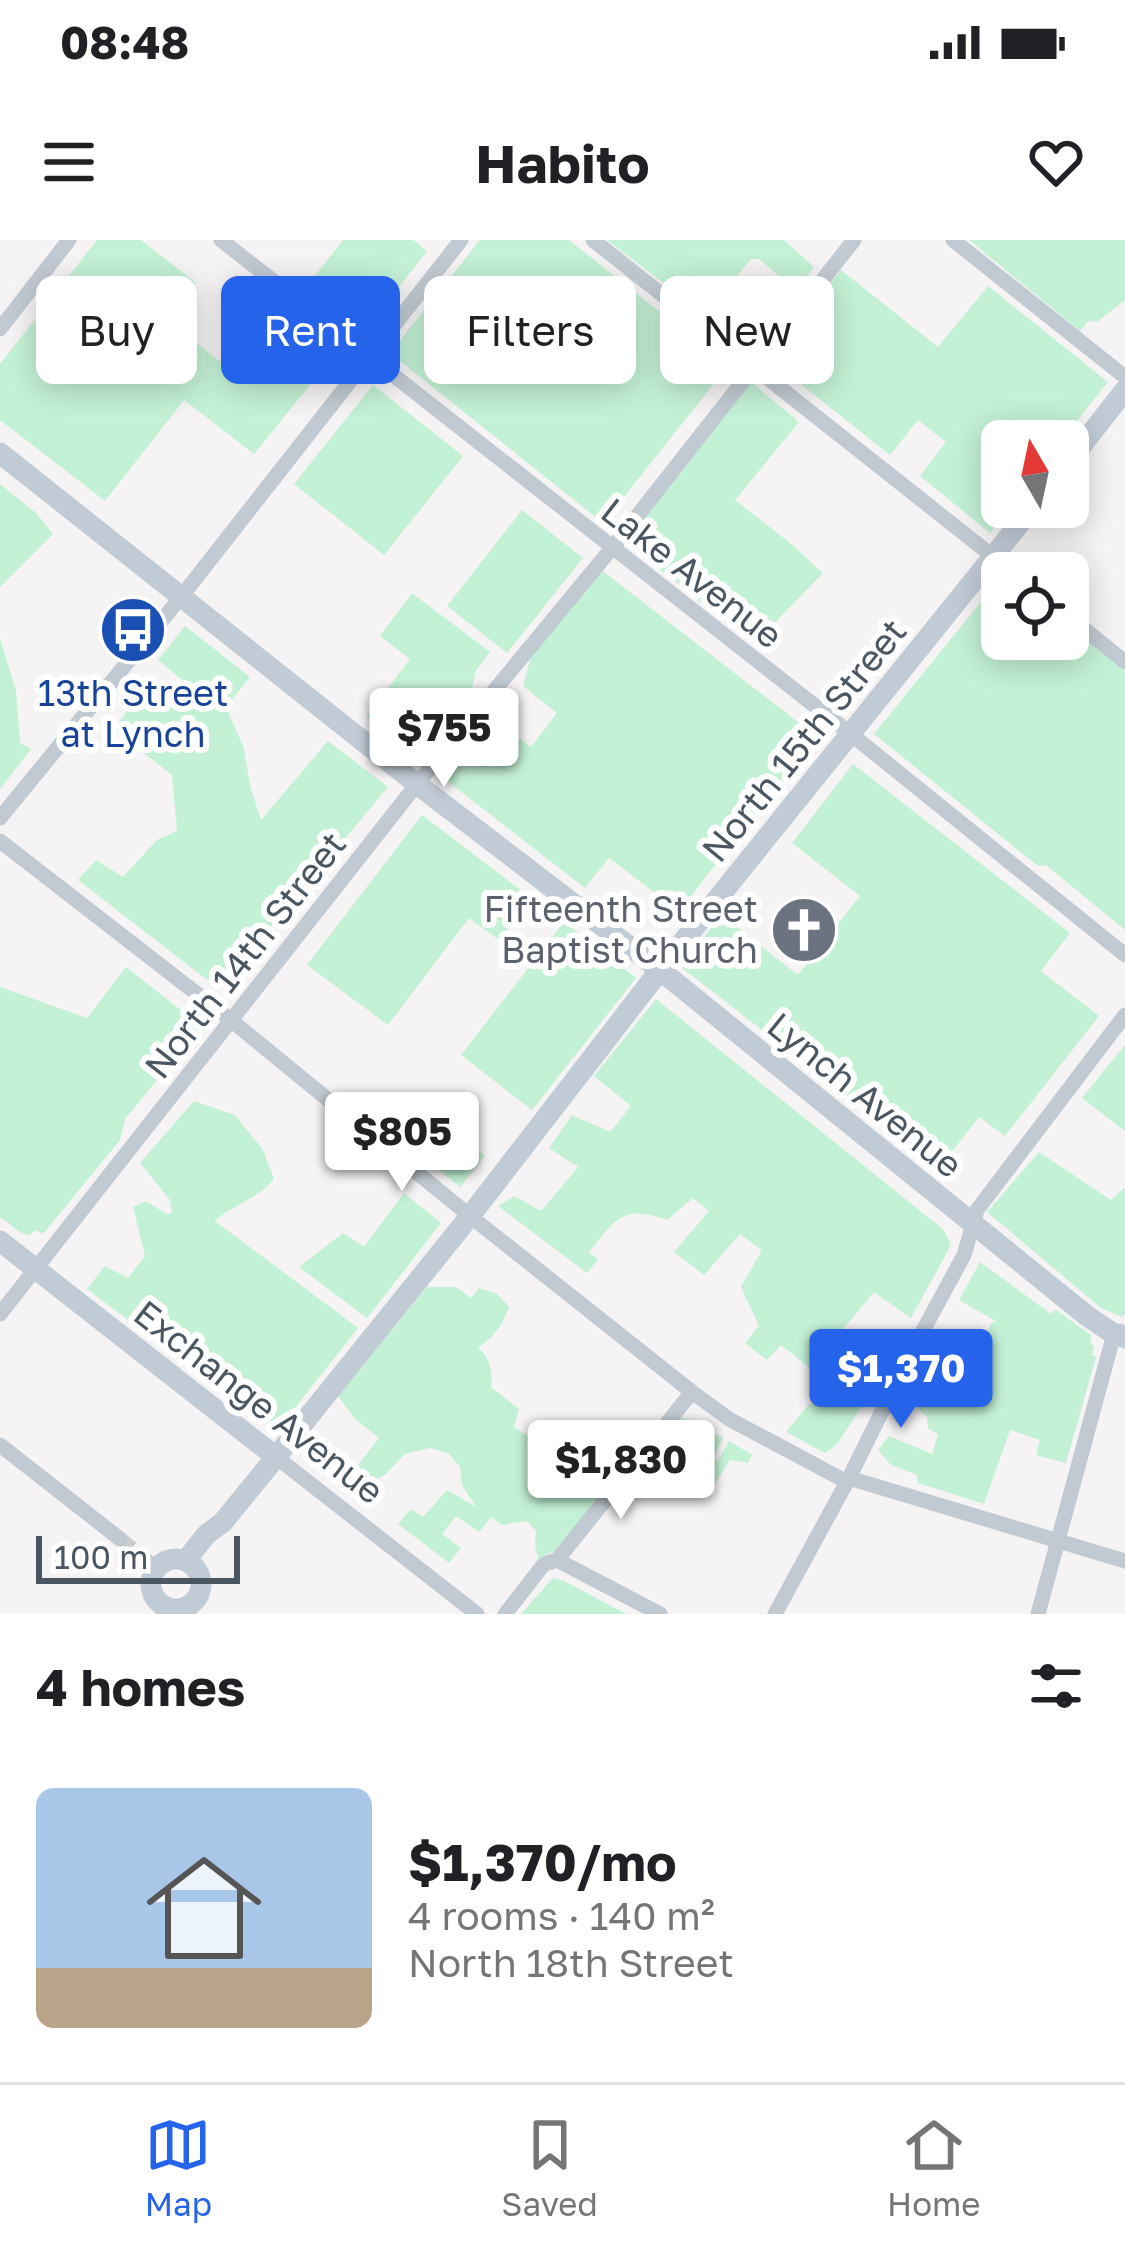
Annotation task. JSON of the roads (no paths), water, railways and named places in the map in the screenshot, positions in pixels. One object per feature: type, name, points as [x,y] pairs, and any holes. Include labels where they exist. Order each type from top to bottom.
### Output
[{"type":"street","points":[[0,328],[69,240]]},
{"type":"street","name":"Lake Avenue","points":[[221,240],[266,276]]},
{"type":"street","points":[[400,317],[461,240]]},
{"type":"street","points":[[593,240],[660,293]]},
{"type":"street","name":"North 14th Street","points":[[826,276],[854,240]]},
{"type":"street","points":[[953,240],[1125,376]]},
{"type":"street","name":"Lake Avenue","points":[[400,383],[1125,955]]},
{"type":"street","points":[[0,818],[348,384]]},
{"type":"street","name":"North 14th Street","points":[[0,1315],[417,784],[741,384]]},
{"type":"street","points":[[775,384],[988,552]]},
{"type":"street","points":[[1089,436],[1125,390]]},
{"type":"street","name":"Lynch Avenue","points":[[0,453],[660,970],[1087,1316],[1121,1334]]},
{"type":"street","name":"North 15th Street","points":[[998,552],[1017,528]]},
{"type":"street","name":"North 15th Street","points":[[192,1564],[660,970],[981,573]]},
{"type":"street","points":[[1089,633],[1125,662]]},
{"type":"street","points":[[0,841],[729,1419],[848,1480],[1125,1561]]},
{"type":"street","points":[[775,1614],[964,1256],[977,1210],[1125,1016]]},
{"type":"street","name":"Exchange Avenue","points":[[0,1241],[477,1614]]},
{"type":"street","points":[[1038,1614],[1121,1334]]},
{"type":"street","points":[[505,1614],[544,1564],[557,1560],[692,1392]]},
{"type":"street","points":[[0,1444],[120,1539]]},
{"type":"street","points":[[175,1558],[192,1564],[202,1584],[198,1598],[178,1609],[156,1608],[151,1564],[175,1558]]},
{"type":"street","points":[[557,1560],[660,1614]]},
{"type":"tunnel","points":[[120,1539],[147,1561]]},
{"type":"place","name":"13th Street at Lynch","points":[[133,630]]},
{"type":"place","name":"Fifteenth Street Baptist Church","points":[[804,930]]}]
